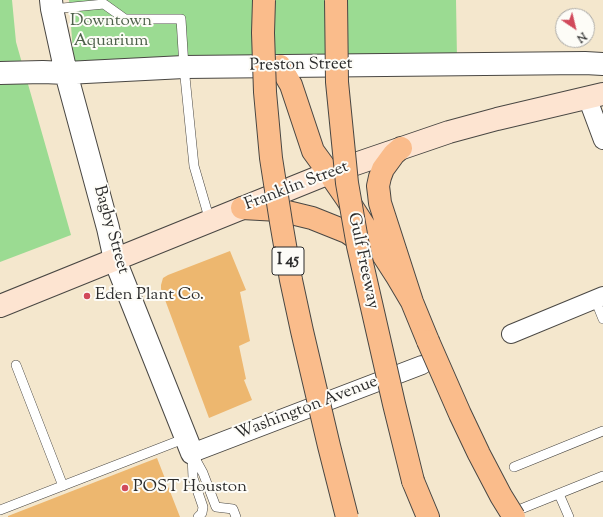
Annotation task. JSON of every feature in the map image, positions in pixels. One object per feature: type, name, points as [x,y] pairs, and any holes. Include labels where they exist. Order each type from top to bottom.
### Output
[{"type":"highway","name":"I 45","points":[[264,0],[263,33],[265,92],[271,158],[281,222],[302,331],[347,517]]},
{"type":"highway","name":"Gulf Freeway","points":[[336,0],[337,82],[347,182],[358,246],[421,517]]},
{"type":"highway","points":[[280,66],[291,85],[313,151],[396,275],[412,302]]},
{"type":"highway","points":[[401,148],[394,154],[383,169],[378,186],[380,203],[412,302],[428,341],[479,454],[514,517]]},
{"type":"highway","points":[[242,208],[279,210],[312,218],[347,232],[372,250],[396,275]]},
{"type":"highway","points":[[413,481],[428,517]]},
{"type":"main road","name":"Franklin Street","points":[[0,306],[329,173],[449,132],[595,96]]},
{"type":"street","name":"Bagby Street","points":[[52,4],[66,73],[108,228],[115,260],[189,446]]},
{"type":"street","name":"Preston Street","points":[[0,73],[66,73],[184,67],[603,64]]},
{"type":"street","points":[[595,96],[603,140]]},
{"type":"street","points":[[511,334],[599,297]]},
{"type":"street","name":"Washington Avenue","points":[[189,446],[422,365]]},
{"type":"lane","points":[[52,4],[104,2],[125,19],[181,19],[184,67],[194,166],[210,221]]},
{"type":"lane","points":[[599,297],[603,319]]},
{"type":"lane","points":[[16,365],[63,486]]},
{"type":"lane","points":[[514,467],[603,431]]},
{"type":"lane","points":[[0,510],[63,486],[189,446]]},
{"type":"lane","points":[[189,446],[193,478],[203,507],[202,513],[198,517]]},
{"type":"lane","points":[[189,446],[203,473],[216,507],[232,509],[236,517]]},
{"type":"lane","points":[[503,517],[603,476]]},
{"type":"lane","points":[[559,494],[569,517]]},
{"type":"green space","points":[[0,0],[12,0],[16,42],[71,235],[0,262]]},
{"type":"green space","name":"Downtown Aquarium","points":[[69,0],[456,0],[457,59],[74,65]]},
{"type":"building","points":[[230,251],[246,290],[240,292],[250,341],[239,346],[246,379],[244,380],[252,400],[209,418],[161,289],[161,285],[163,278],[168,275]]},
{"type":"building","name":"POST Houston","points":[[157,458],[180,517],[8,517],[8,516]]},
{"type":"place","name":"Eden Plant Co.","points":[[87,296]]},
{"type":"place","name":"POST Houston","points":[[125,488]]}]
